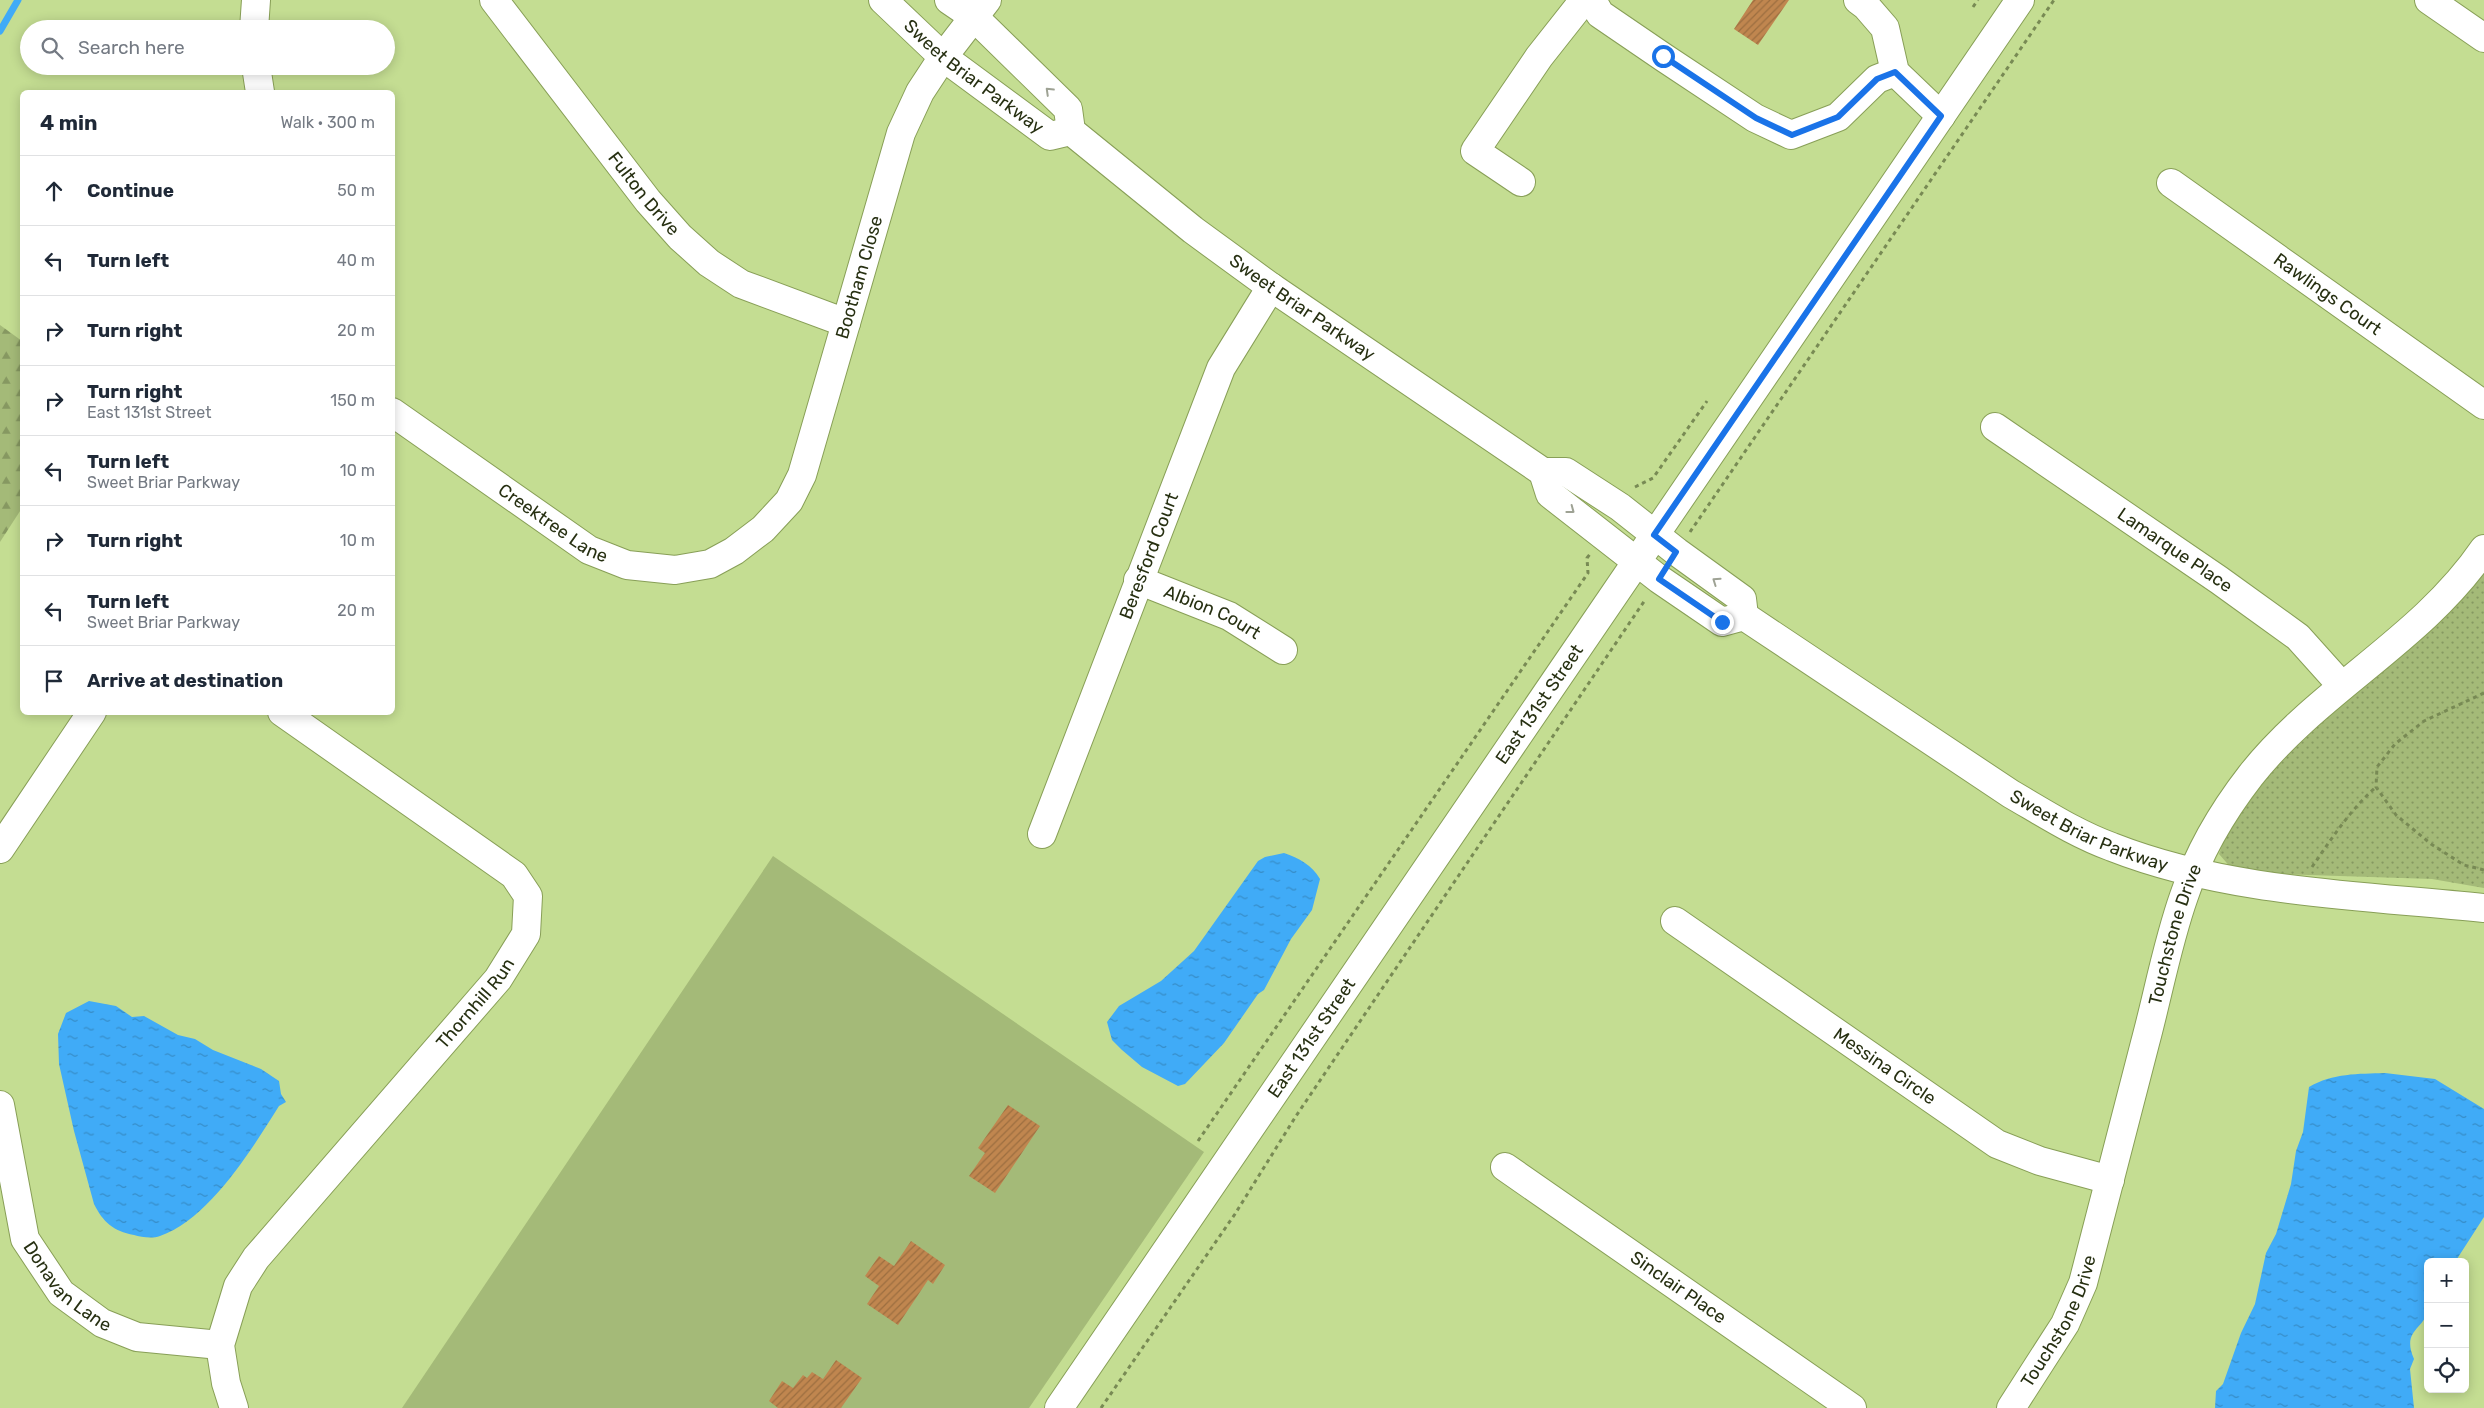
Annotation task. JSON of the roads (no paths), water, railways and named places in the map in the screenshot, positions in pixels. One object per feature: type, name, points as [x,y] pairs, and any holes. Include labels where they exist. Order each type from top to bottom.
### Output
[{"type":"street","points":[[255,20],[256,0]]},
{"type":"street","name":"Fulton Drive","points":[[494,0],[648,201],[680,237],[708,263],[740,284],[846,323]]},
{"type":"street","name":"Sweet Briar Parkway","points":[[883,0],[943,57],[1050,136],[1071,131]]},
{"type":"street","name":"Sweet Briar Parkway","points":[[949,0],[981,9],[1068,109],[1071,131],[1193,230],[1271,287],[1543,472]]},
{"type":"street","points":[[1521,182],[1474,151],[1539,57],[1584,0]]},
{"type":"street","points":[[1592,0],[1600,14],[1756,118],[1792,135],[1838,117],[1877,79],[1895,72]]},
{"type":"street","points":[[1858,0],[1866,6],[1885,28],[1895,72],[1941,116]]},
{"type":"street","name":"East 131st Street","points":[[1059,1408],[2020,0]]},
{"type":"street","points":[[2429,0],[2484,38]]},
{"type":"street","name":"Bootham Close","points":[[734,551],[763,528],[789,501],[802,475],[901,133],[920,92],[943,57],[981,9]]},
{"type":"street","points":[[257,75],[260,90]]},
{"type":"street","name":"Rawlings Court","points":[[2171,183],[2484,405]]},
{"type":"street","name":"Beresford Court","points":[[1042,834],[1221,368],[1271,287]]},
{"type":"street","name":"Creektree Lane","points":[[395,414],[589,550],[626,566],[675,570],[710,564],[734,551]]},
{"type":"street","name":"Lamarque Place","points":[[1995,427],[2220,580],[2298,637],[2342,686]]},
{"type":"street","points":[[1543,472],[1566,472],[1620,507],[1654,535],[1742,598],[1744,616],[1722,622],[1659,579],[1550,494],[1543,472]]},
{"type":"street","name":"Touchstone Drive","points":[[2011,1408],[2065,1324],[2083,1283],[2183,897],[2219,822],[2250,776],[2284,737],[2422,620],[2454,588],[2484,549]]},
{"type":"street","name":"Albion Court","points":[[1138,580],[1229,616],[1283,650]]},
{"type":"street","name":"Sweet Briar Parkway","points":[[1744,616],[2011,794],[2057,821],[2110,847],[2194,872],[2240,883],[2484,908]]},
{"type":"street","points":[[0,849],[90,715]]},
{"type":"street","name":"Thornhill Run","points":[[220,1345],[238,1286],[256,1258],[498,979],[526,934],[528,896],[514,875],[286,715]]},
{"type":"street","name":"Messina Circle","points":[[1675,921],[1997,1144],[2040,1161],[2110,1180]]},
{"type":"street","name":"Donavan Lane","points":[[0,1105],[25,1239],[61,1293],[102,1323],[137,1337],[220,1345]]},
{"type":"street","name":"Sinclair Place","points":[[1505,1167],[1852,1408]]},
{"type":"street","points":[[220,1345],[226,1383],[234,1408]]},
{"type":"water","points":[[1284,853],[1305,863],[1320,879],[1312,910],[1291,939],[1264,990],[1258,994],[1224,1043],[1185,1084],[1178,1086],[1142,1067],[1112,1040],[1107,1022],[1119,1006],[1161,981],[1194,951],[1258,861],[1265,857]]},
{"type":"water","points":[[89,1001],[116,1006],[132,1017],[144,1016],[178,1035],[195,1039],[213,1050],[261,1069],[279,1081],[281,1094],[286,1102],[279,1106],[242,1162],[212,1199],[195,1215],[178,1227],[160,1236],[143,1237],[120,1231],[105,1221],[94,1204],[74,1131],[59,1064],[58,1034],[66,1013]]},
{"type":"water","points":[[2385,1073],[2435,1079],[2484,1109],[2484,1217],[2458,1258],[2424,1258],[2424,1319],[2410,1341],[2414,1359],[2410,1369],[2414,1408],[2215,1408],[2216,1391],[2223,1384],[2241,1333],[2255,1304],[2266,1253],[2276,1234],[2291,1184],[2296,1151],[2303,1132],[2309,1087],[2327,1079],[2355,1074]]},
{"type":"waterway","points":[[0,31],[18,0]]}]
